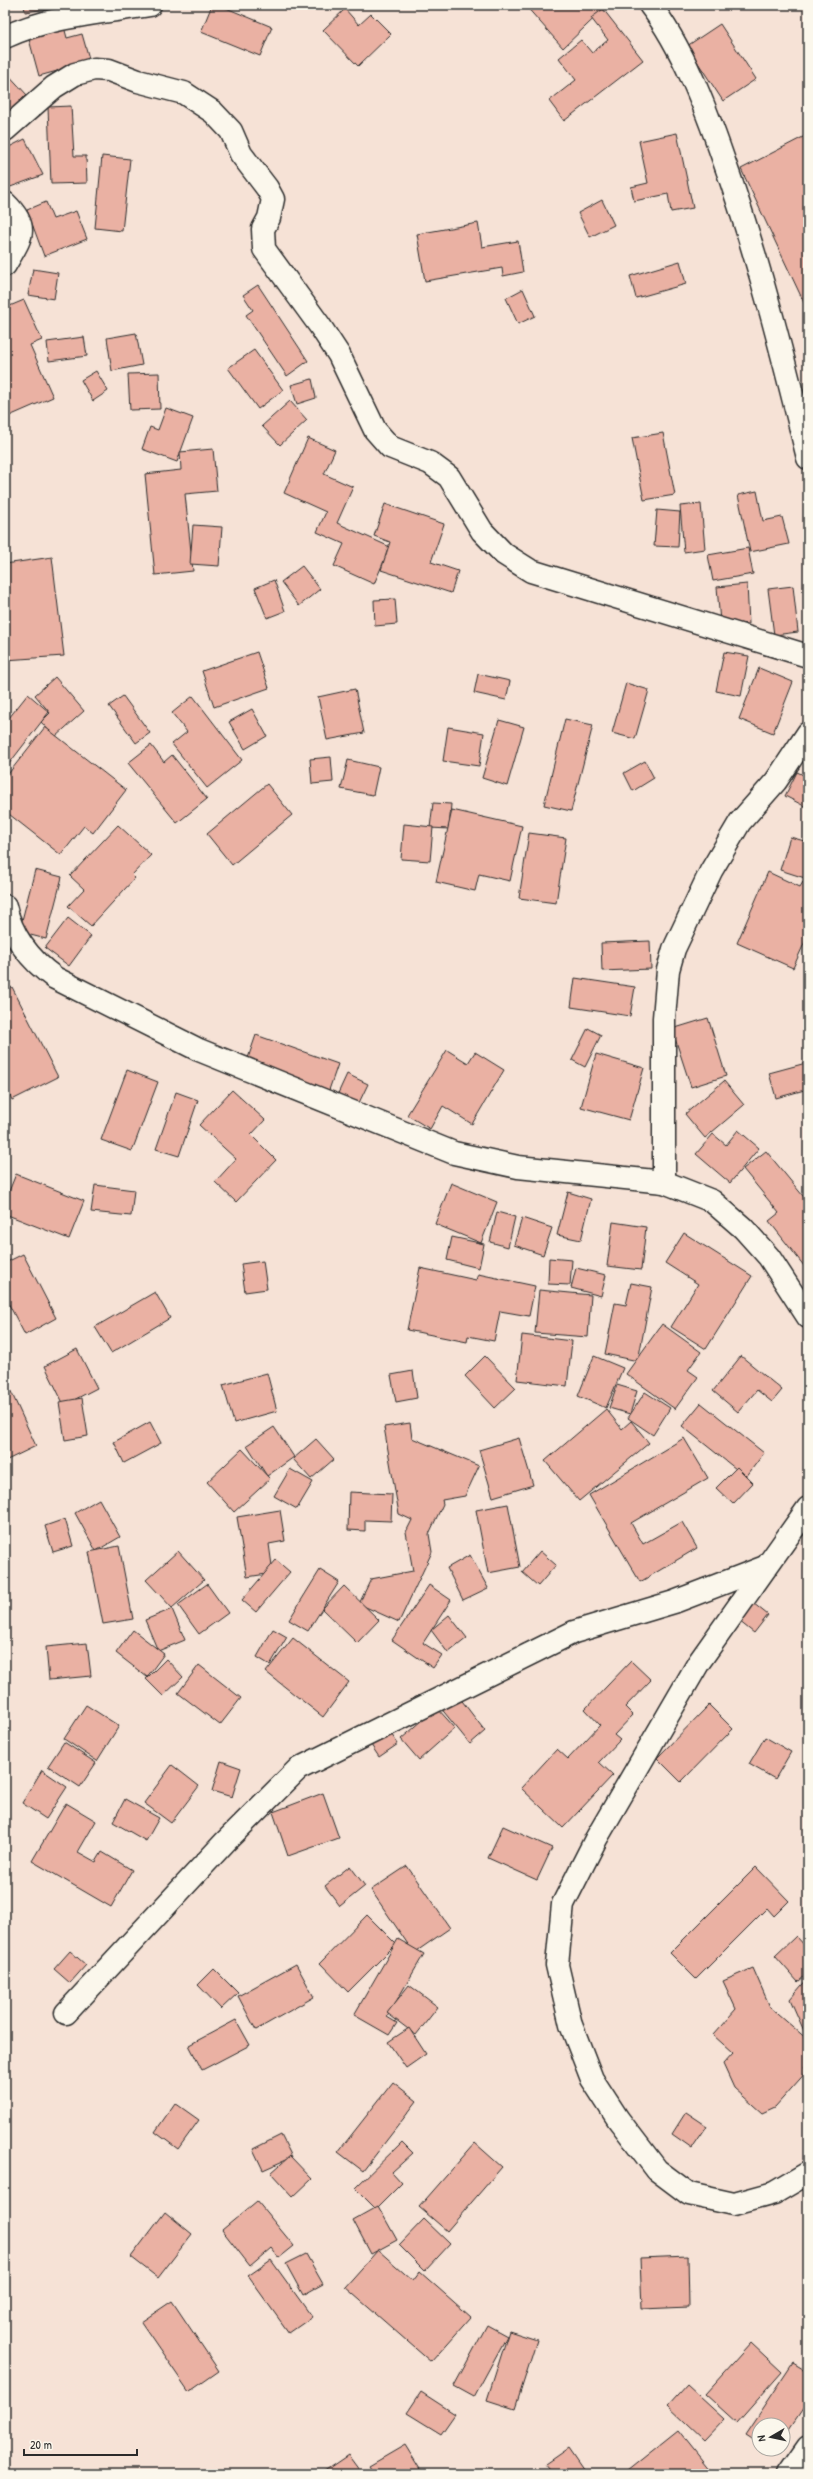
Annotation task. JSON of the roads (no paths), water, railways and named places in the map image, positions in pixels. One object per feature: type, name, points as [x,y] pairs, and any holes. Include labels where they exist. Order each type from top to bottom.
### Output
[{"type":"street","points":[[5,37],[27,26],[49,21],[150,5]]},
{"type":"street","points":[[650,5],[688,70],[711,123],[741,207],[769,301],[808,458]]},
{"type":"street","points":[[5,130],[54,87],[75,74],[94,69],[109,70],[138,81],[184,93],[190,96],[213,112],[231,131],[242,154],[267,188],[273,199],[273,207],[263,229],[264,249],[320,326],[339,356],[375,430],[390,447],[430,463],[449,477],[482,531],[504,554],[531,571],[808,656]]},
{"type":"street","points":[[5,203],[18,217],[22,231],[20,239],[5,265]]},
{"type":"street","points":[[664,1182],[664,1018],[668,970],[674,949],[711,871],[740,822],[776,781],[808,733]]},
{"type":"street","points":[[5,906],[15,935],[26,952],[45,971],[55,978],[206,1053],[454,1153],[518,1166],[664,1182],[712,1201],[743,1228],[769,1257],[808,1317]]},
{"type":"street","points":[[808,1508],[765,1566],[699,1662],[596,1839],[563,1904],[557,1965],[571,2025],[592,2079],[618,2118],[657,2170],[689,2194],[734,2204],[774,2193],[808,2173]]},
{"type":"street","points":[[66,2014],[225,1842],[298,1769],[574,1632],[674,1602],[765,1566]]},
{"type":"street","points":[[789,2474],[808,2448]]}]
